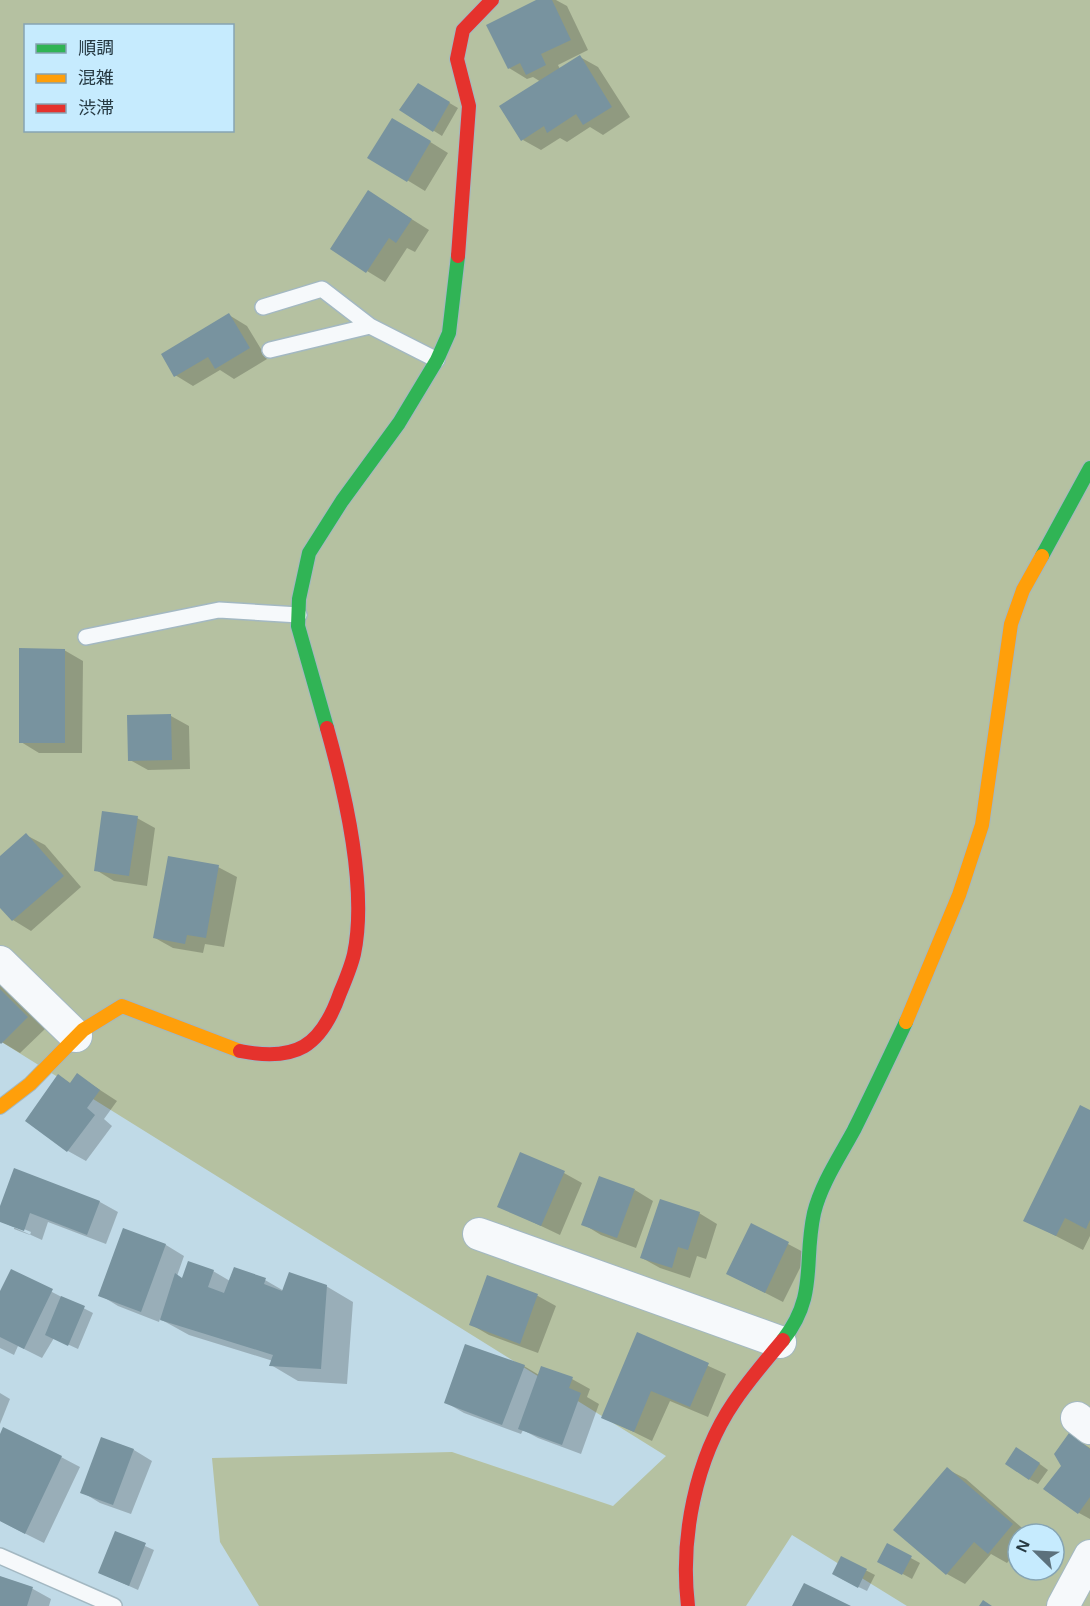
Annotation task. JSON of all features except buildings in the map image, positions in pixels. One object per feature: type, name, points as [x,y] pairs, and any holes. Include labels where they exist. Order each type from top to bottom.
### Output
[{"type":"street","points":[[2,1100],[29,1085],[76,1036],[103,1013],[122,1006],[241,1053],[278,1056],[304,1049],[320,1034],[336,1005],[354,955],[357,924],[356,874],[340,775],[298,626],[298,615],[309,553],[342,501],[399,423],[437,360],[449,333],[469,106],[457,59],[463,30],[492,0]]},
{"type":"street","points":[[688,1606],[684,1571],[694,1504],[705,1460],[733,1403],[795,1324],[806,1298],[814,1213],[824,1186],[875,1089],[923,985],[982,825],[1011,624],[1023,590],[1090,468]]},
{"type":"street","points":[[0,963],[76,1036]]},
{"type":"street","points":[[479,1233],[780,1342]]},
{"type":"street","points":[[1063,1606],[1090,1556]]},
{"type":"lane","points":[[263,307],[322,289],[370,326],[437,360]]},
{"type":"lane","points":[[270,350],[370,326]]},
{"type":"lane","points":[[86,637],[219,610],[298,615]]},
{"type":"lane","points":[[0,1556],[114,1606]]},
{"type":"green space","points":[[0,0],[1090,0],[1090,1606],[907,1606],[792,1535],[746,1606],[259,1606],[220,1542],[212,1458],[452,1452],[613,1506],[666,1456],[0,1041]]},
{"type":"traffic: fast","points":[[327,728],[298,626],[299,599],[309,553],[342,501],[399,423],[437,360],[449,333],[458,256]]},
{"type":"traffic: fast","points":[[1042,556],[1090,468]]},
{"type":"traffic: fast","points":[[783,1340],[794,1324],[805,1293],[811,1231],[821,1191],[854,1130],[906,1022]]},
{"type":"traffic: slow","points":[[906,1022],[959,895],[982,825],[1011,624],[1023,590],[1042,556]]},
{"type":"traffic: slow","points":[[0,1107],[30,1084],[83,1030],[122,1006],[240,1051]]},
{"type":"traffic: jam","points":[[458,256],[469,106],[457,59],[463,30],[492,0]]},
{"type":"traffic: jam","points":[[240,1051],[260,1054],[291,1052],[315,1038],[333,1011],[353,959],[358,928],[356,870],[347,810],[327,728]]},
{"type":"traffic: jam","points":[[688,1606],[686,1554],[689,1527],[693,1500],[709,1448],[734,1402],[783,1340]]}]
